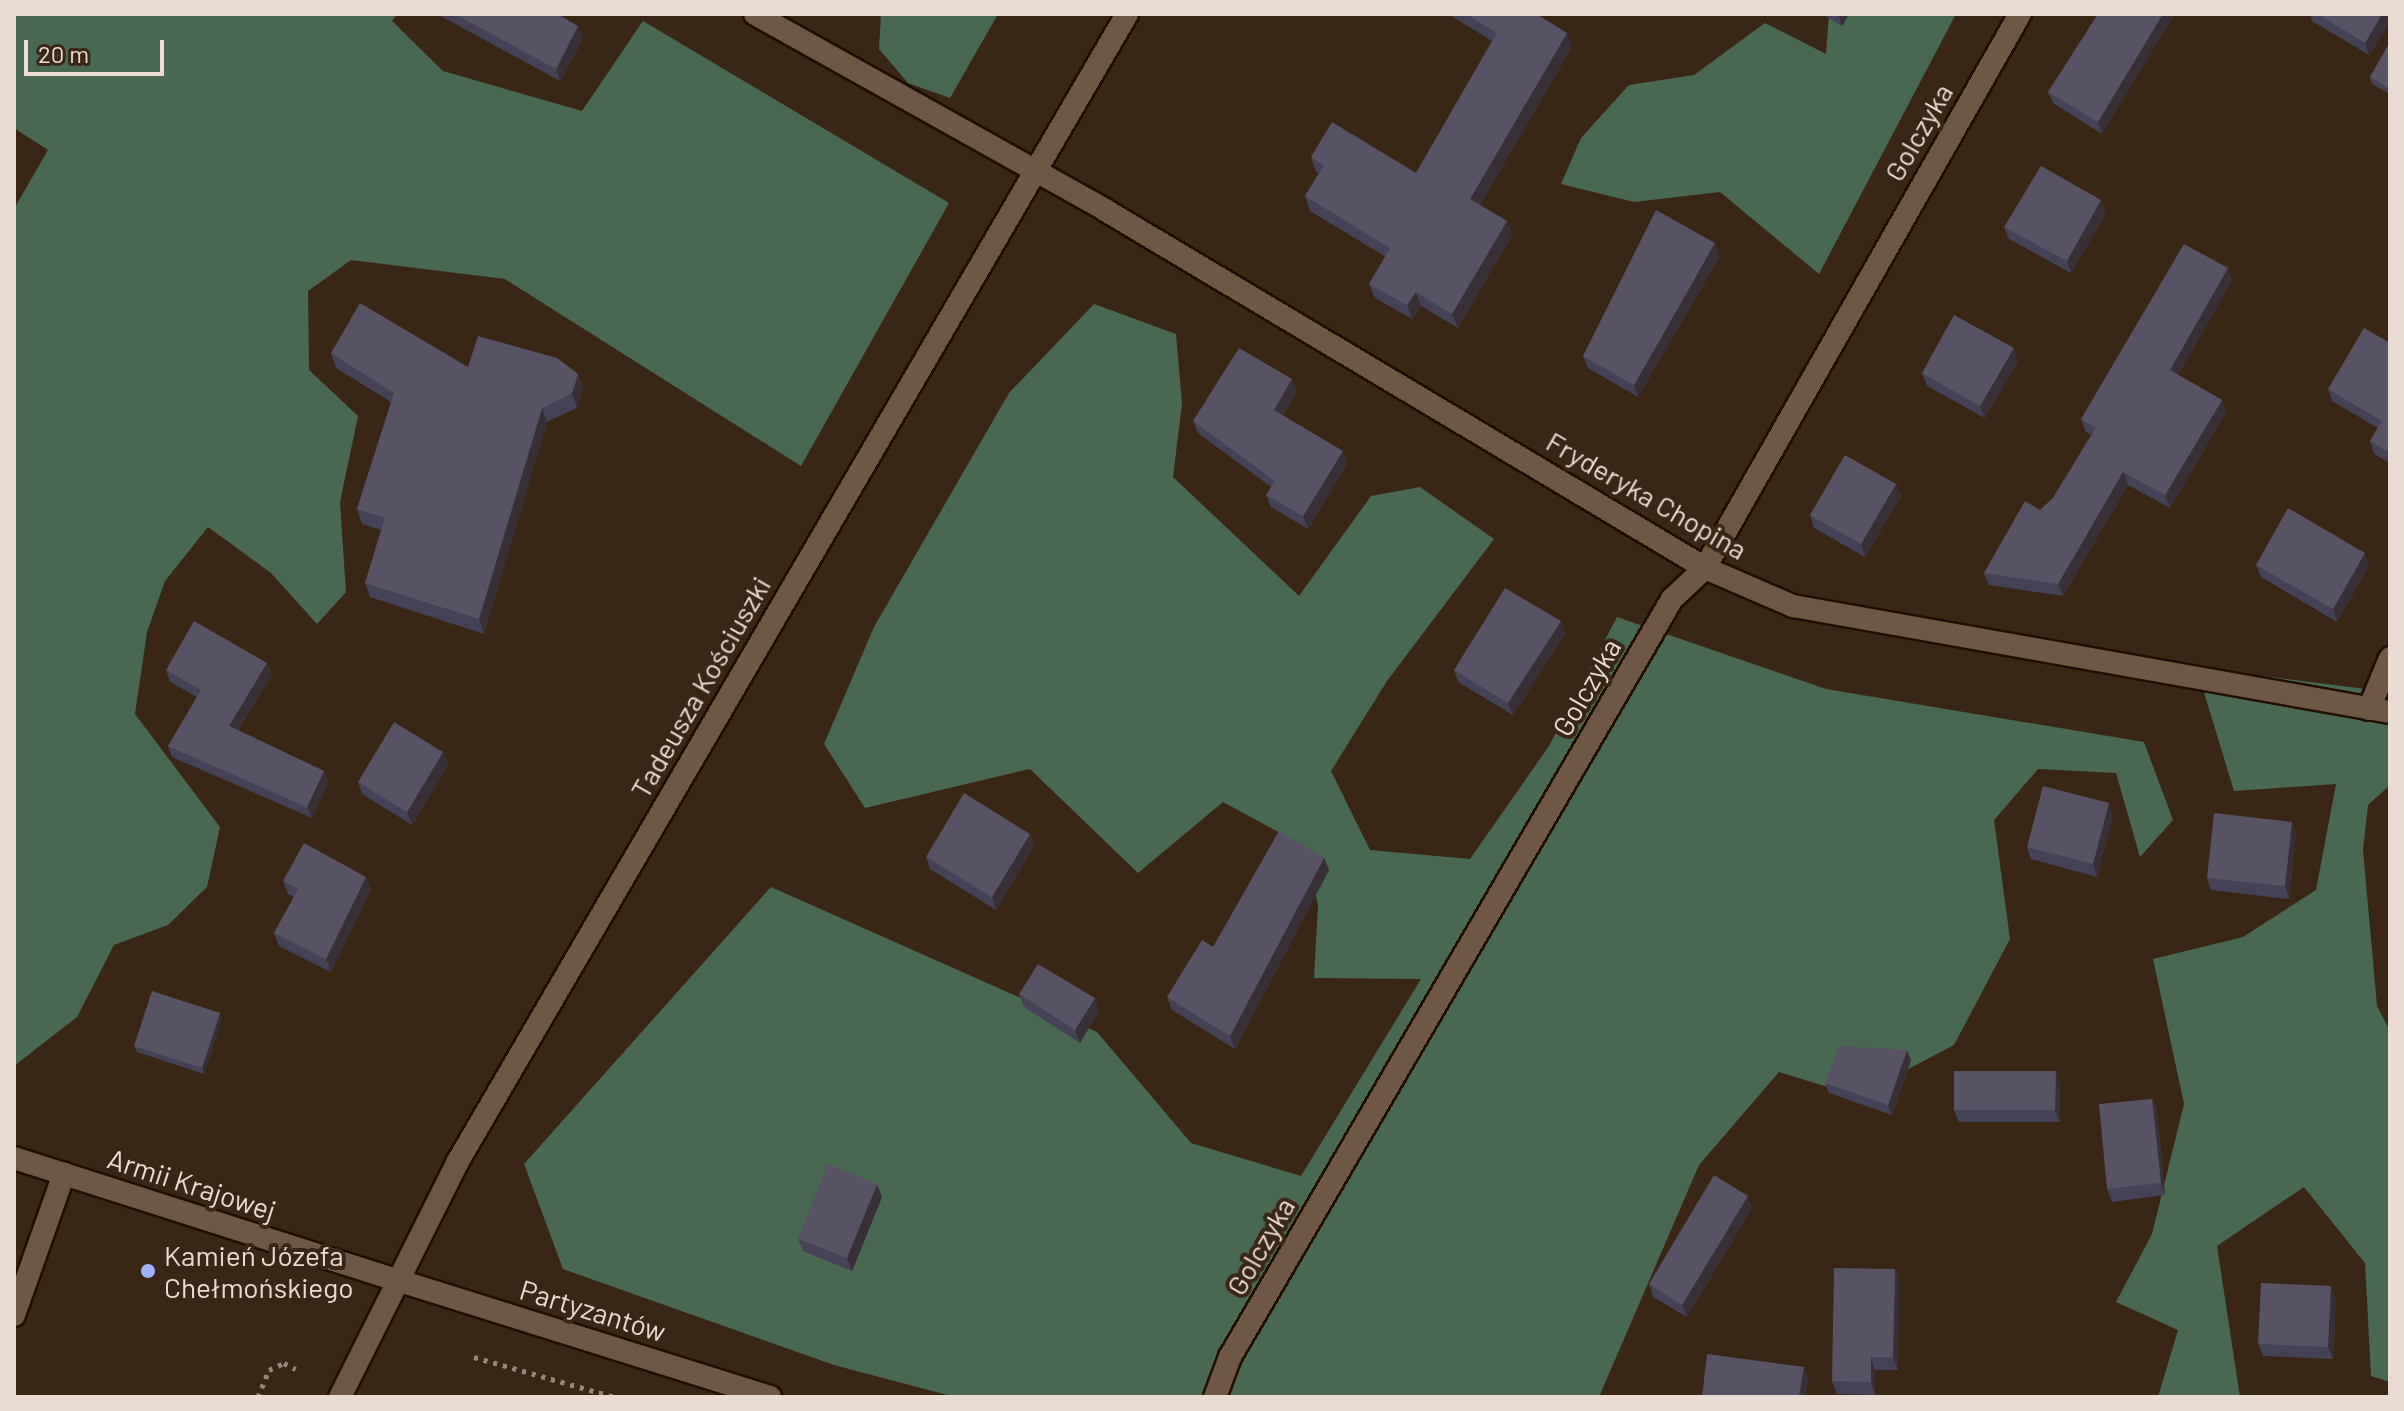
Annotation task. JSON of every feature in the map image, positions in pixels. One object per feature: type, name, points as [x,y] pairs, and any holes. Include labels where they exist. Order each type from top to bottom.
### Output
[{"type":"street","name":"Fryderyka Chopina","points":[[755,14],[1035,170],[1705,568],[1793,606],[2380,711]]},
{"type":"street","name":"Tadeusza Kościuszki","points":[[340,1397],[457,1163],[1127,14]]},
{"type":"street","name":"Golczyka","points":[[1215,1397],[1230,1357],[1672,599],[1705,568],[2020,14]]},
{"type":"street","points":[[2380,711],[2390,658]]},
{"type":"street","name":"Armii Krajowej","points":[[14,1158],[397,1280]]},
{"type":"street","points":[[14,1315],[64,1174]]},
{"type":"street","name":"Partyzantów","points":[[397,1280],[770,1397]]},
{"type":"path","points":[[474,1357],[614,1397]]},
{"type":"path","points":[[258,1397],[269,1370],[284,1363],[296,1369]]},
{"type":"green space","points":[[14,14],[397,14],[392,21],[443,71],[582,111],[643,21],[949,203],[801,466],[505,279],[351,260],[308,291],[309,370],[358,416],[340,502],[346,592],[317,624],[271,573],[208,527],[165,581],[147,632],[135,714],[220,827],[207,887],[168,925],[114,945],[77,1017],[14,1066],[14,209],[48,150],[14,128]]},
{"type":"green space","points":[[881,14],[998,14],[950,98],[908,83],[879,49]]},
{"type":"green space","points":[[1829,14],[1956,14],[1819,274],[1720,192],[1634,202],[1561,184],[1581,138],[1629,85],[1694,75],[1765,23],[1826,54]]},
{"type":"green space","points":[[1094,304],[1176,334],[1182,404],[1173,477],[1299,596],[1371,496],[1420,487],[1494,539],[1387,681],[1331,771],[1370,850],[1470,859],[1549,746],[1617,617],[1826,689],[2144,742],[2173,820],[2140,857],[2116,773],[2038,769],[1994,820],[2010,939],[1954,1045],[1857,1096],[1779,1072],[1699,1165],[1599,1397],[955,1397],[834,1365],[563,1269],[524,1164],[771,887],[1097,1032],[1191,1143],[1301,1176],[1421,979],[1314,978],[1318,905],[1304,846],[1223,802],[1138,873],[1030,769],[865,808],[824,744],[874,627],[1009,393]]},
{"type":"green space","points":[[2390,663],[2390,785],[2368,805],[2363,850],[2377,1006],[2390,1031],[2390,1382],[2371,1376],[2365,1263],[2304,1187],[2217,1246],[2240,1397],[2158,1397],[2178,1330],[2116,1302],[2152,1234],[2184,1104],[2153,959],[2243,937],[2316,890],[2336,784],[2234,791],[2203,689],[2245,674],[2374,690]]},
{"type":"building","points":[[455,14],[556,14],[578,26],[556,69]]},
{"type":"building","points":[[1466,14],[1536,14],[1567,33],[1470,199],[1507,221],[1452,314],[1416,292],[1407,305],[1369,284],[1390,248],[1305,196],[1324,165],[1311,157],[1332,122],[1416,173],[1497,33]]},
{"type":"building","points":[[2098,14],[2163,14],[2098,122],[2048,92]]},
{"type":"building","points":[[2318,14],[2382,14],[2365,43]]},
{"type":"building","points":[[2390,42],[2390,89],[2370,77]]},
{"type":"building","points":[[2041,166],[2101,200],[2067,261],[2004,227]]},
{"type":"building","points":[[1656,210],[1715,243],[1634,385],[1583,356]]},
{"type":"building","points":[[2184,244],[2228,268],[2170,370],[2222,400],[2165,495],[2123,472],[2058,584],[1984,573],[2025,501],[2040,510],[2053,498],[2096,428],[2081,419]]},
{"type":"building","points":[[360,303],[468,367],[478,336],[557,358],[578,374],[572,393],[542,408],[479,619],[365,583],[385,518],[357,509],[394,393],[331,353]]},
{"type":"building","points":[[1954,315],[2014,348],[1980,406],[1922,373]]},
{"type":"building","points":[[2364,328],[2390,343],[2390,453],[2370,441],[2382,421],[2328,389]]},
{"type":"building","points":[[1239,348],[1292,379],[1274,410],[1343,451],[1303,516],[1266,495],[1275,481],[1193,421]]},
{"type":"building","points":[[1845,455],[1896,484],[1861,544],[1810,515]]},
{"type":"building","points":[[2288,508],[2365,553],[2333,609],[2256,565]]},
{"type":"building","points":[[1505,588],[1561,621],[1508,703],[1454,670]]},
{"type":"building","points":[[194,621],[267,663],[229,726],[324,771],[307,807],[168,746],[201,690],[166,670]]},
{"type":"building","points":[[394,722],[443,752],[407,812],[358,782]]},
{"type":"building","points":[[2043,786],[2109,803],[2093,864],[2027,847]]},
{"type":"building","points":[[964,793],[1030,834],[992,897],[926,857]]},
{"type":"building","points":[[2214,813],[2292,822],[2285,886],[2207,878]]},
{"type":"building","points":[[1279,831],[1324,858],[1230,1036],[1167,997],[1202,940],[1213,947]]},
{"type":"building","points":[[304,843],[366,877],[326,959],[274,933],[298,889],[283,881]]},
{"type":"building","points":[[1038,964],[1095,998],[1075,1030],[1019,994]]},
{"type":"building","points":[[152,991],[220,1013],[202,1068],[134,1046]]},
{"type":"building","points":[[1839,1046],[1907,1050],[1888,1105],[1825,1083]]},
{"type":"building","points":[[1954,1071],[2056,1071],[2055,1110],[1954,1110]]},
{"type":"building","points":[[2152,1099],[2161,1183],[2107,1189],[2099,1104]]},
{"type":"building","points":[[828,1164],[877,1184],[847,1258],[798,1239]]},
{"type":"building","points":[[1714,1175],[1748,1196],[1682,1305],[1649,1284]]},
{"type":"building","points":[[1834,1268],[1895,1269],[1893,1357],[1871,1357],[1871,1382],[1832,1381]]},
{"type":"building","points":[[2261,1283],[2331,1286],[2328,1347],[2258,1344]]},
{"type":"building","points":[[1707,1354],[1804,1367],[1799,1397],[1702,1397]]},
{"type":"place","name":"Kamień Józefa Chełmońskiego","points":[[148,1271]]}]
